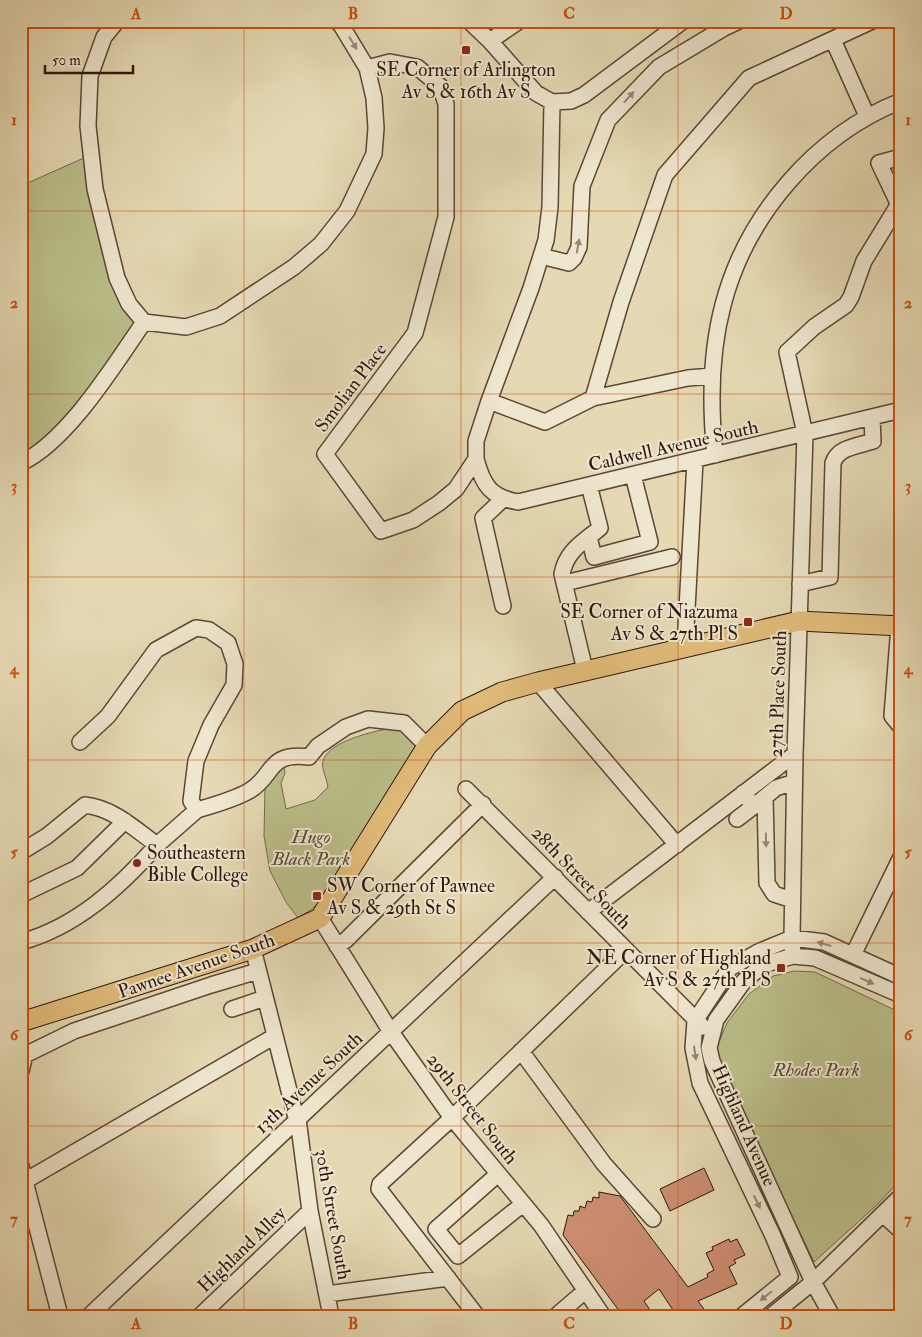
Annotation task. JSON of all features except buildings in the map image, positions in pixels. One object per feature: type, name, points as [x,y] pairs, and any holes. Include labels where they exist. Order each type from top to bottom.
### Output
[{"type":"main road","points":[[320,918],[427,746],[462,712],[502,692],[538,682],[685,646],[799,621],[900,626]]},
{"type":"main road","name":"Pawnee Avenue South","points":[[21,1022],[253,949],[320,918]]},
{"type":"street","points":[[117,21],[104,37],[90,76],[88,126],[96,189],[116,278],[129,304],[144,322],[186,326],[220,316],[294,267],[322,244],[347,211],[374,154],[374,98],[367,68],[341,25],[336,21]]},
{"type":"street","points":[[469,21],[490,41],[536,93],[552,102],[571,101],[584,95],[683,21]]},
{"type":"street","points":[[490,41],[519,21]]},
{"type":"street","points":[[542,256],[563,263],[568,262],[578,252],[582,186],[608,120],[659,67],[739,21]]},
{"type":"street","points":[[593,398],[621,302],[665,175],[749,78],[872,21]]},
{"type":"street","points":[[833,40],[866,116]]},
{"type":"street","name":"Smolian Place","points":[[367,68],[390,62],[416,67],[440,86],[446,104],[446,217],[415,333],[325,454],[381,531],[413,520],[439,503],[456,489],[476,459],[476,441],[546,240],[550,207],[552,102]]},
{"type":"street","points":[[715,455],[711,420],[712,376],[723,305],[744,248],[795,173],[866,116],[901,101]]},
{"type":"street","points":[[899,207],[879,163],[901,157]]},
{"type":"street","name":"27th Place South","points":[[793,956],[794,754],[805,434],[788,352],[814,327],[846,305],[851,297],[864,261],[899,207]]},
{"type":"street","points":[[21,463],[49,444],[92,397],[144,322]]},
{"type":"street","points":[[489,402],[545,422],[593,398],[688,378],[712,376]]},
{"type":"street","name":"Caldwell Avenue South","points":[[503,499],[518,502],[901,410]]},
{"type":"street","points":[[800,584],[830,577],[833,463],[836,455],[841,451],[873,441],[872,418]]},
{"type":"street","points":[[476,459],[480,476],[490,491],[503,499],[483,518],[503,606]]},
{"type":"street","points":[[685,646],[695,460]]},
{"type":"street","points":[[589,537],[594,557],[650,542],[633,475]]},
{"type":"street","points":[[585,670],[562,574],[564,561],[571,551],[600,528],[589,485]]},
{"type":"street","points":[[564,583],[672,557]]},
{"type":"street","points":[[900,626],[892,716],[901,727]]},
{"type":"street","points":[[80,742],[108,716],[156,650],[196,628],[209,630],[228,643],[234,664],[234,685],[210,725],[196,761],[194,806]]},
{"type":"street","points":[[538,682],[676,845]]},
{"type":"street","points":[[21,942],[35,938],[81,915],[125,881],[194,806],[250,791],[278,761],[301,756],[310,757],[318,746],[346,727],[368,719],[404,723],[427,746]]},
{"type":"street","points":[[588,912],[794,754]]},
{"type":"street","points":[[737,819],[776,788],[794,782]]},
{"type":"street","name":"28th Street South","points":[[466,789],[483,804],[695,1021],[712,1034]]},
{"type":"street","points":[[743,793],[760,802]]},
{"type":"street","points":[[760,802],[767,883],[774,894],[792,900]]},
{"type":"street","points":[[337,946],[346,940],[483,804]]},
{"type":"street","points":[[21,852],[47,836],[85,805],[100,807],[125,821],[158,846]]},
{"type":"street","points":[[21,895],[78,868],[125,821]]},
{"type":"street","points":[[853,955],[901,857]]},
{"type":"street","name":"13th Avenue South","points":[[88,1316],[555,877]]},
{"type":"street","name":"29th Street South","points":[[320,918],[391,1032],[452,1118],[541,1225],[603,1316]]},
{"type":"street","name":"Highland Avenue","points":[[790,1277],[773,1236],[700,1083],[693,1048],[695,1021],[730,968],[758,952],[792,938],[824,942],[901,977]]},
{"type":"street","name":"30th Street South","points":[[253,949],[298,1119],[310,1211],[332,1316]]},
{"type":"street","points":[[477,1316],[379,1189],[380,1184],[452,1118],[626,950]]},
{"type":"street","name":"Highland Avenue","points":[[832,1316],[813,1282],[712,1060],[709,1048],[712,1034],[716,1020],[744,982],[763,965],[793,956],[815,958],[901,996]]},
{"type":"street","points":[[21,1071],[25,1055],[74,1030],[258,971]]},
{"type":"street","points":[[232,1009],[266,998]]},
{"type":"street","points":[[24,1182],[275,1036]]},
{"type":"street","points":[[521,1052],[604,1164],[653,1220]]},
{"type":"street","points":[[21,1166],[28,1225],[60,1316]]},
{"type":"street","points":[[498,1174],[436,1229],[458,1256],[523,1204]]},
{"type":"street","points":[[771,1316],[813,1282],[901,1196]]},
{"type":"street","name":"Highland Alley","points":[[200,1316],[310,1211]]},
{"type":"street","points":[[883,1214],[901,1231]]},
{"type":"street","points":[[742,1316],[790,1277],[813,1282]]},
{"type":"street","points":[[327,1294],[448,1278]]},
{"type":"street","points":[[556,1316],[585,1291]]},
{"type":"green space","points":[[86,157],[138,325],[44,444],[21,458],[21,186]]},
{"type":"green space","name":"Hugo Black Park","points":[[402,727],[422,749],[329,893],[312,909],[298,918],[286,902],[270,871],[264,836],[265,786],[269,776],[284,766],[285,773],[281,783],[286,809],[315,800],[328,787],[323,761],[327,754],[335,747],[358,736]]},
{"type":"green space","name":"Rhodes Park","points":[[794,971],[815,972],[901,1013],[901,1179],[879,1203],[814,1262],[723,1072],[717,1047],[727,1023],[749,994],[773,976]]},
{"type":"place","name":"SE Corner of Arlington Av S & 16th Av S","points":[[466,50]]},
{"type":"place","name":"SE Corner of Niazuma Av S & 27th Pl S","points":[[748,622]]},
{"type":"place","name":"Southeastern Bible College","points":[[137,863]]},
{"type":"place","name":"SW Corner of Pawnee Av S & 29th St S","points":[[317,896]]},
{"type":"place","name":"NE Corner of Highland Av S & 27th Pl S","points":[[781,968]]}]
